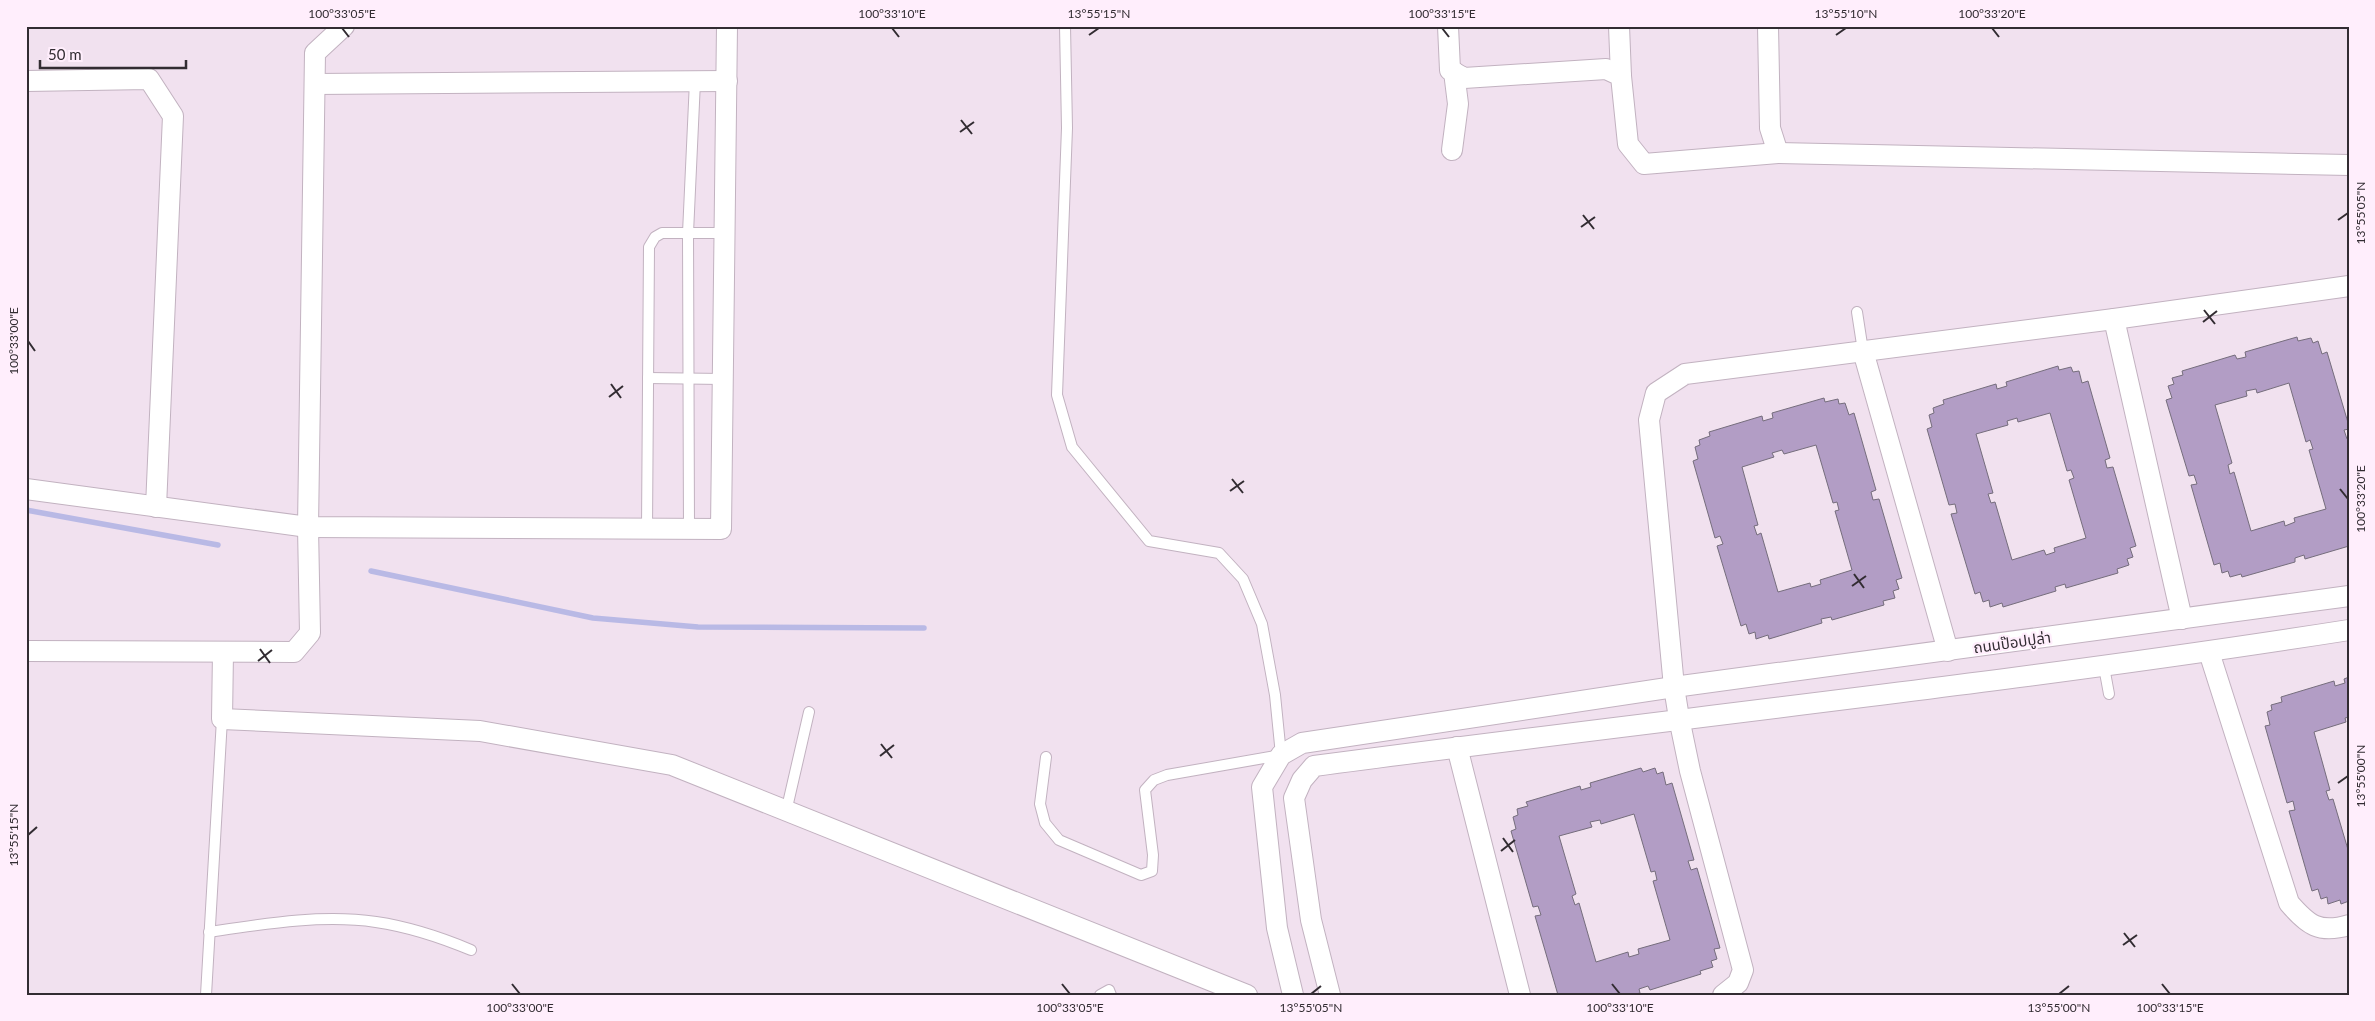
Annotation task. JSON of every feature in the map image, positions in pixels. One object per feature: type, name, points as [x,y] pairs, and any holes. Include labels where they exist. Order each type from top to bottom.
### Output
[{"type":"street","points":[[26,651],[294,652],[310,633],[308,527],[315,53],[344,26]]},
{"type":"street","points":[[26,489],[308,527],[722,529],[728,26]]},
{"type":"street","points":[[1448,26],[1450,70],[1464,78],[1606,69],[1622,76]]},
{"type":"street","points":[[1619,26],[1628,144],[1644,164],[1778,153],[2349,165]]},
{"type":"street","points":[[1768,26],[1770,128],[1778,153]]},
{"type":"street","points":[[1452,150],[1458,104],[1454,72]]},
{"type":"street","points":[[26,81],[149,79],[173,116],[156,507]]},
{"type":"street","points":[[315,84],[727,81]]},
{"type":"street","points":[[1723,995],[1738,983],[1743,970],[1742,958],[1690,771],[1674,687],[1649,420],[1656,393],[1684,374],[2114,319],[2349,286]]},
{"type":"street","points":[[2114,319],[2182,620]]},
{"type":"street","points":[[1863,351],[1948,651]]},
{"type":"street","name":"ถนนป๊อปปูล่า","points":[[1281,755],[1302,743],[1674,687],[2349,596]]},
{"type":"street","points":[[1330,995],[1311,920],[1294,798],[1302,780],[1314,766],[1679,718],[2104,667],[2349,630]]},
{"type":"street","points":[[223,652],[222,719],[480,731],[672,764],[786,812],[1246,995]]},
{"type":"street","points":[[2209,652],[2288,903],[2303,920],[2316,928],[2349,925]]},
{"type":"street","points":[[1457,747],[1520,995]]},
{"type":"street","points":[[1292,995],[1277,928],[1262,787],[1281,755],[1302,780]]},
{"type":"lane","points":[[1046,757],[1040,804],[1045,823],[1058,840],[1141,875],[1152,871],[1153,855],[1146,790],[1154,780],[1167,775],[1281,755],[1274,695],[1262,624],[1243,579],[1219,553],[1149,541],[1072,446],[1057,395],[1067,128],[1065,26]]},
{"type":"lane","points":[[689,529],[688,233],[695,81]]},
{"type":"lane","points":[[647,529],[649,247],[655,237],[662,233],[725,233]]},
{"type":"lane","points":[[1857,312],[1863,351]]},
{"type":"lane","points":[[648,378],[723,379]]},
{"type":"lane","points":[[2104,667],[2109,694]]},
{"type":"lane","points":[[786,812],[809,712]]},
{"type":"lane","points":[[206,995],[222,719]]},
{"type":"lane","points":[[209,932],[321,920],[375,922],[436,935],[471,950]]},
{"type":"lane","points":[[1100,995],[1109,990],[1111,995]]},
{"type":"building","points":[[2297,337],[2298,341],[2311,338],[2313,343],[2318,341],[2322,354],[2327,352],[2349,426],[2349,429],[2344,430],[2347,439],[2349,439],[2349,546],[2305,559],[2304,555],[2295,558],[2295,562],[2242,577],[2241,574],[2230,577],[2228,571],[2222,573],[2220,563],[2214,565],[2191,485],[2197,484],[2194,475],[2189,476],[2166,400],[2172,398],[2168,386],[2174,384],[2172,378],[2183,375],[2182,371],[2235,355],[2237,359],[2246,357],[2245,352]],"holes":[[[2289,383],[2306,442],[2310,440],[2313,449],[2309,450],[2326,509],[2294,518],[2295,522],[2285,526],[2284,521],[2251,531],[2234,472],[2230,474],[2228,465],[2232,463],[2215,405],[2247,396],[2246,391],[2256,389],[2257,393]]]},
{"type":"building","points":[[2058,366],[2059,370],[2071,367],[2073,372],[2079,371],[2082,383],[2088,381],[2110,458],[2105,460],[2107,468],[2113,467],[2136,546],[2130,548],[2133,557],[2127,559],[2129,565],[2117,569],[2118,573],[2066,588],[2065,584],[2055,587],[2056,591],[2003,607],[2002,603],[1990,607],[1989,600],[1983,602],[1980,592],[1975,594],[1951,514],[1957,513],[1955,504],[1949,505],[1927,429],[1932,427],[1929,415],[1934,413],[1933,408],[1944,404],[1943,400],[1996,384],[1997,389],[2007,386],[2006,382]],"holes":[[[2050,413],[2067,471],[2071,470],[2074,478],[2069,480],[2086,538],[2054,548],[2055,552],[2046,555],[2044,550],[2012,560],[1995,502],[1991,503],[1988,494],[1993,493],[1976,434],[2008,425],[2007,421],[2017,418],[2018,422]]]},
{"type":"building","points":[[1824,398],[1825,402],[1838,399],[1839,404],[1845,403],[1849,415],[1854,413],[1876,490],[1871,492],[1873,500],[1879,499],[1902,578],[1896,580],[1899,589],[1893,591],[1895,598],[1883,601],[1884,605],[1832,620],[1831,617],[1821,619],[1822,623],[1769,639],[1768,635],[1756,639],[1755,632],[1749,634],[1746,624],[1741,626],[1717,546],[1723,544],[1720,536],[1715,538],[1693,461],[1698,459],[1695,447],[1700,445],[1699,440],[1710,436],[1709,432],[1762,416],[1763,421],[1773,418],[1772,413]],"holes":[[[1816,445],[1833,503],[1837,502],[1839,510],[1835,511],[1852,570],[1820,580],[1821,584],[1811,587],[1810,583],[1778,592],[1761,533],[1757,535],[1754,526],[1758,525],[1742,467],[1774,457],[1772,453],[1782,450],[1784,454]]]},
{"type":"building","points":[[2349,677],[2349,717],[2345,718],[2346,722],[2314,732],[2330,790],[2326,791],[2329,800],[2333,799],[2349,853],[2349,901],[2341,904],[2340,900],[2328,904],[2327,897],[2321,899],[2318,889],[2312,891],[2289,811],[2295,810],[2293,801],[2287,803],[2265,726],[2270,725],[2267,712],[2272,710],[2271,705],[2282,702],[2281,697],[2334,681],[2335,686],[2345,683],[2344,679]]},
{"type":"building","points":[[1641,768],[1643,772],[1655,768],[1657,774],[1663,772],[1666,785],[1672,783],[1694,860],[1688,861],[1691,870],[1697,868],[1720,948],[1714,949],[1717,959],[1711,961],[1713,967],[1700,971],[1701,974],[1650,990],[1648,986],[1639,989],[1640,993],[1632,995],[1558,995],[1535,916],[1541,915],[1538,906],[1533,907],[1511,831],[1516,829],[1513,817],[1518,815],[1517,809],[1528,806],[1526,802],[1580,786],[1581,790],[1591,787],[1590,783]],"holes":[[[1634,814],[1651,872],[1655,871],[1657,880],[1653,881],[1670,940],[1638,949],[1639,954],[1629,957],[1628,952],[1596,962],[1579,903],[1575,905],[1572,896],[1576,894],[1559,836],[1592,827],[1590,822],[1600,820],[1601,824]]]},
{"type":"waterway","points":[[26,510],[218,545]]},
{"type":"waterway","points":[[371,571],[593,618],[698,627],[924,628]]}]
